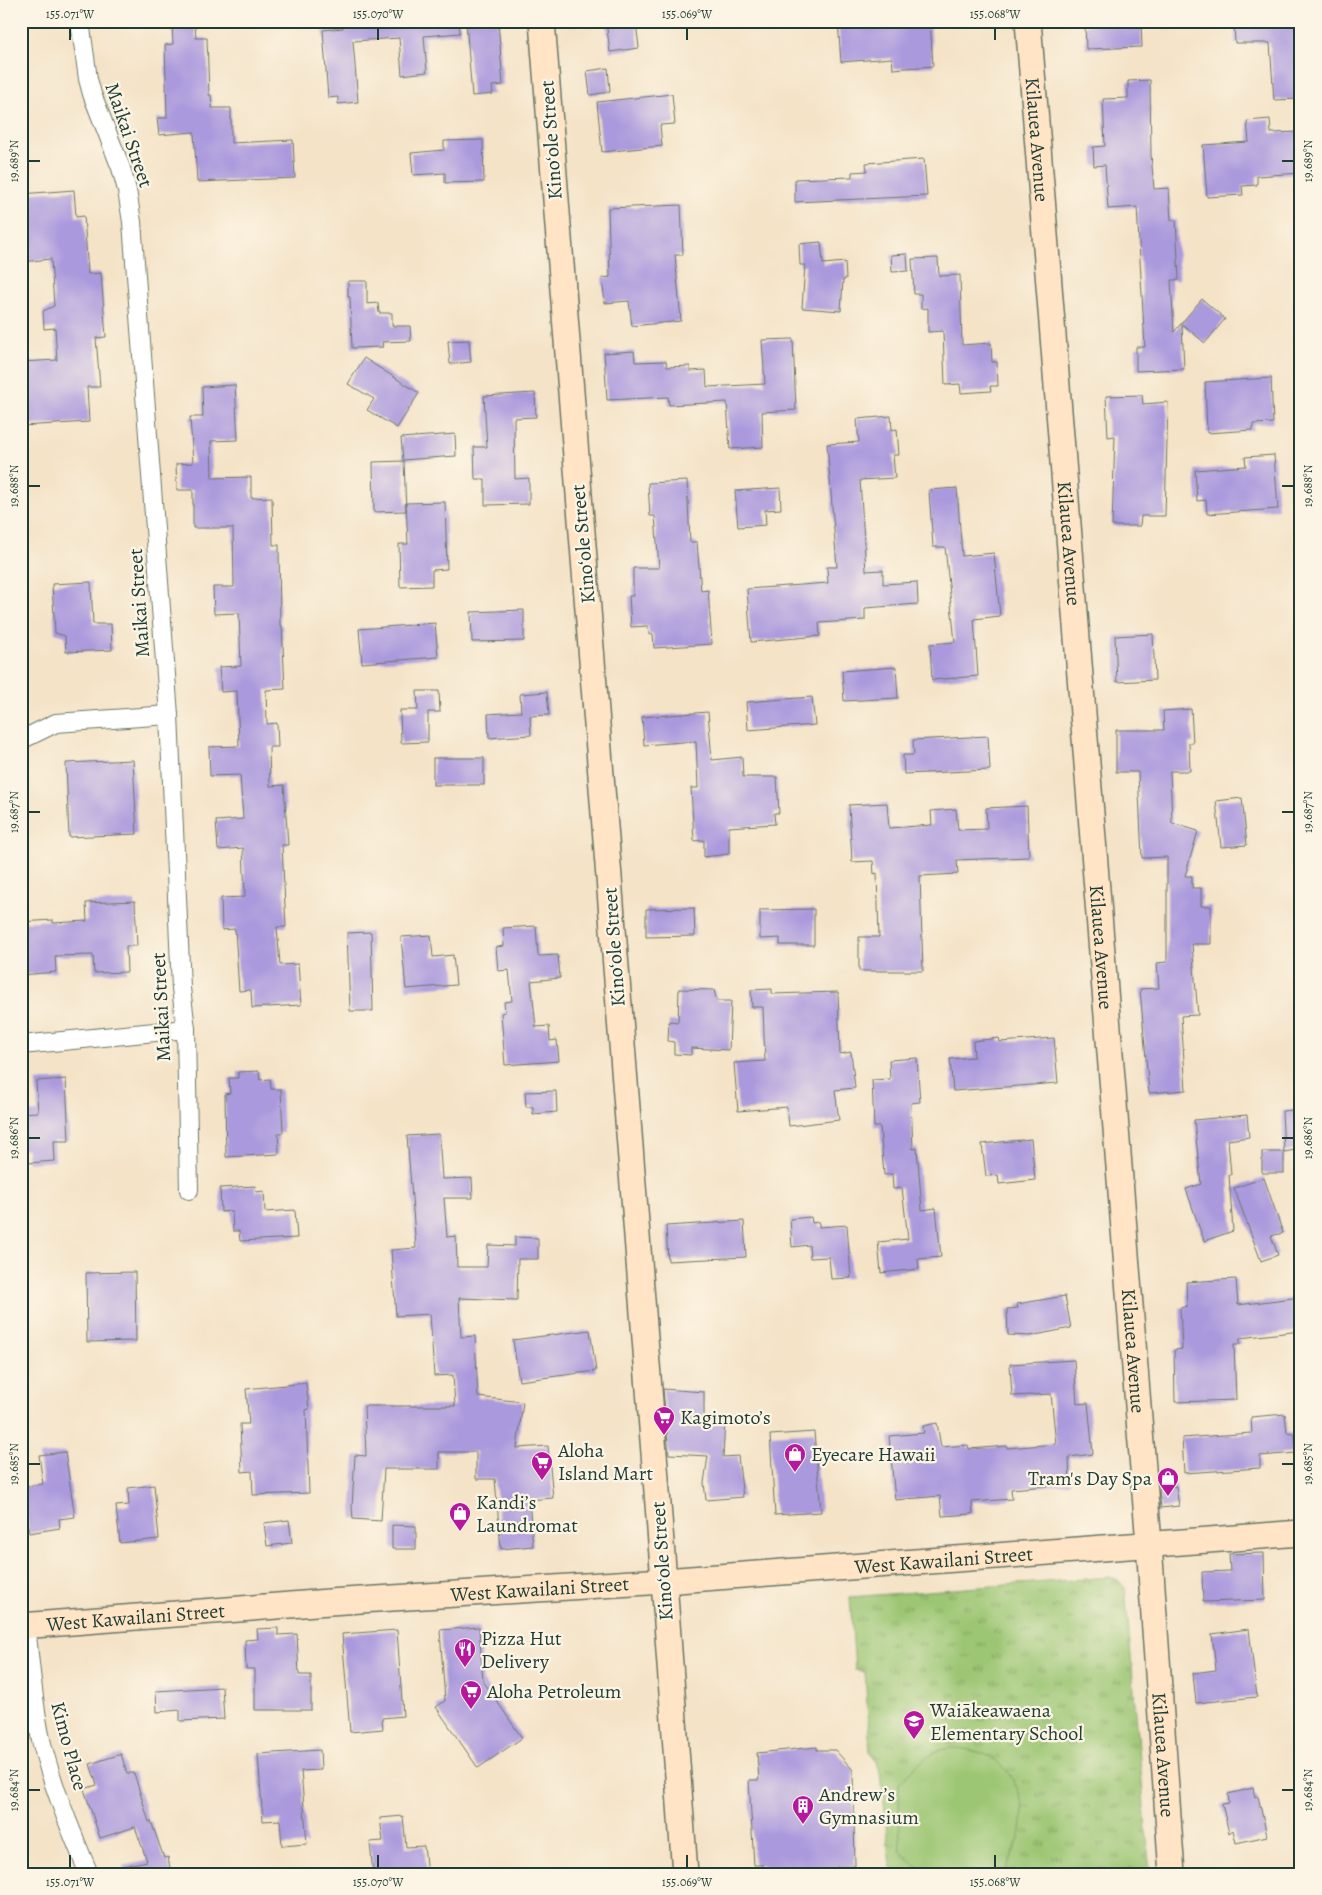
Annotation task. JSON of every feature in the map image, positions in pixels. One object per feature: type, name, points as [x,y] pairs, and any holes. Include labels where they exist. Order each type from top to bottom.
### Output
[{"type":"street","name":"Maikai Street","points":[[80,21],[84,58],[92,94],[121,168],[130,205],[169,714],[181,988],[186,1029],[189,1190]]},
{"type":"street","name":"Kinoʻole Street","points":[[542,21],[664,1581],[685,1874]]},
{"type":"street","name":"Kilauea Avenue","points":[[1028,21],[1148,1544],[1172,1874]]},
{"type":"street","points":[[21,740],[56,723],[169,714]]},
{"type":"street","points":[[21,1045],[186,1029]]},
{"type":"street","name":"West Kawailani Street","points":[[24,1625],[329,1602],[664,1581],[1301,1533]]},
{"type":"street","name":"Kimo Place","points":[[24,1625],[33,1693],[42,1741],[71,1829],[89,1874]]},
{"type":"green space","name":"Waiākeawaena Elementary School","points":[[1111,1577],[1118,1580],[1125,1588],[1150,1874],[900,1874],[890,1866],[881,1772],[870,1751],[865,1672],[855,1670],[850,1597]]},
{"type":"green space","points":[[952,1748],[974,1751],[991,1758],[1005,1769],[1017,1788],[1023,1809],[1023,1818],[1018,1840],[1006,1870],[925,1873],[900,1851],[899,1784],[916,1766],[929,1756],[944,1749]]},
{"type":"building","points":[[343,21],[459,21],[460,33],[424,36],[427,72],[402,75],[399,38],[353,41],[358,102],[338,104],[338,97],[328,98],[323,30],[343,28]]},
{"type":"building","points":[[466,21],[498,21],[503,85],[492,86],[493,94],[472,96]]},
{"type":"building","points":[[606,21],[636,21],[639,48],[610,52]]},
{"type":"building","points":[[838,21],[930,21],[933,66],[893,69],[892,58],[841,62]]},
{"type":"building","points":[[1097,21],[1141,22],[1142,47],[1086,49],[1085,25],[1097,24]]},
{"type":"building","points":[[1234,21],[1301,21],[1301,99],[1274,100],[1270,43],[1235,43]]},
{"type":"building","points":[[172,23],[195,23],[196,38],[207,38],[209,95],[211,95],[212,108],[231,108],[231,143],[293,140],[295,178],[197,182],[194,132],[159,135],[157,118],[167,118],[165,45],[173,44]]},
{"type":"building","points":[[608,68],[610,92],[590,95],[587,71]]},
{"type":"building","points":[[1150,80],[1151,155],[1154,189],[1169,188],[1171,220],[1176,220],[1179,280],[1171,280],[1174,332],[1202,299],[1225,319],[1205,343],[1182,324],[1184,369],[1136,371],[1136,347],[1145,347],[1137,207],[1108,209],[1105,165],[1094,166],[1093,147],[1105,146],[1103,99],[1128,98],[1128,81]]},
{"type":"building","points":[[672,94],[675,124],[660,125],[662,146],[602,152],[597,102]]},
{"type":"building","points":[[1270,119],[1271,133],[1301,132],[1301,173],[1257,176],[1257,185],[1242,186],[1243,195],[1207,197],[1203,145],[1249,142],[1247,121]]},
{"type":"building","points":[[483,140],[484,182],[445,183],[445,173],[413,175],[411,153],[444,150],[444,141]]},
{"type":"building","points":[[924,159],[927,196],[795,202],[795,179],[852,177],[852,172],[867,171],[866,163]]},
{"type":"building","points":[[74,190],[76,217],[84,216],[88,274],[101,273],[106,337],[96,338],[100,387],[87,387],[89,422],[22,426],[21,362],[57,360],[55,328],[44,329],[43,311],[54,306],[51,259],[21,262],[21,194]]},
{"type":"building","points":[[681,205],[683,255],[675,255],[681,321],[632,326],[629,301],[605,303],[602,278],[610,277],[608,208]]},
{"type":"building","points":[[821,242],[823,264],[845,262],[846,279],[843,280],[841,311],[802,308],[805,265],[800,265],[799,244]]},
{"type":"building","points":[[907,254],[908,271],[892,272],[891,255]]},
{"type":"building","points":[[938,258],[939,276],[960,275],[962,345],[991,343],[992,362],[997,362],[998,386],[990,386],[991,391],[961,393],[960,384],[945,385],[943,331],[928,332],[928,308],[921,309],[921,294],[914,294],[912,259]]},
{"type":"building","points":[[348,281],[367,281],[367,304],[378,303],[379,313],[392,313],[392,326],[410,326],[411,341],[382,342],[383,347],[352,348]]},
{"type":"building","points":[[793,339],[796,410],[762,412],[763,447],[730,449],[727,402],[669,405],[668,397],[607,400],[604,353],[634,351],[635,362],[666,361],[667,367],[690,366],[690,371],[706,370],[707,387],[765,384],[762,340]]},
{"type":"building","points":[[469,340],[471,362],[450,364],[448,341]]},
{"type":"building","points":[[364,358],[419,393],[397,428],[367,410],[374,399],[348,384]]},
{"type":"building","points":[[1271,378],[1273,423],[1253,424],[1253,430],[1207,433],[1205,382]]},
{"type":"building","points":[[235,385],[238,440],[211,441],[212,478],[251,477],[251,498],[272,497],[273,545],[279,545],[280,625],[282,625],[285,689],[266,690],[267,724],[277,723],[278,747],[269,747],[270,786],[284,785],[288,845],[282,845],[286,927],[277,927],[280,965],[298,964],[301,1005],[252,1008],[251,990],[239,991],[235,929],[222,930],[221,898],[245,897],[243,848],[218,850],[216,821],[243,819],[240,775],[210,776],[209,747],[239,746],[237,691],[221,692],[219,667],[241,666],[239,613],[214,614],[213,587],[234,587],[233,528],[193,528],[193,490],[177,490],[176,464],[193,463],[190,417],[203,417],[202,387]]},
{"type":"building","points":[[535,393],[536,417],[514,418],[515,479],[529,478],[529,504],[485,505],[485,479],[475,479],[474,447],[487,447],[484,396]]},
{"type":"building","points":[[1142,395],[1143,404],[1168,402],[1165,516],[1141,516],[1140,526],[1112,526],[1115,436],[1108,437],[1106,396]]},
{"type":"building","points":[[891,416],[892,430],[897,429],[899,455],[893,455],[895,478],[860,480],[866,571],[883,570],[883,584],[917,582],[918,604],[865,608],[865,620],[819,623],[820,636],[751,642],[747,589],[828,583],[827,567],[837,567],[827,444],[859,442],[857,419]]},
{"type":"building","points":[[455,434],[456,456],[403,460],[401,438]]},
{"type":"building","points":[[1274,455],[1278,509],[1207,514],[1206,500],[1197,501],[1195,470],[1246,466],[1245,457]]},
{"type":"building","points":[[404,461],[406,511],[374,512],[373,462]]},
{"type":"building","points":[[687,481],[690,542],[697,542],[701,591],[708,590],[712,644],[654,648],[653,634],[649,635],[648,626],[631,627],[629,596],[633,596],[633,568],[659,568],[655,516],[650,516],[648,483]]},
{"type":"building","points":[[780,488],[781,509],[765,510],[766,525],[738,527],[735,491]]},
{"type":"building","points":[[957,488],[962,556],[994,553],[1000,616],[974,619],[978,676],[932,680],[930,644],[955,642],[945,547],[933,547],[929,490]]},
{"type":"building","points":[[445,502],[447,569],[432,570],[432,586],[400,587],[399,544],[408,544],[406,503]]},
{"type":"building","points":[[91,582],[93,624],[111,624],[112,650],[66,652],[65,636],[55,633],[52,584]]},
{"type":"building","points":[[524,610],[524,641],[472,642],[471,612]]},
{"type":"building","points":[[435,623],[438,657],[362,663],[359,629]]},
{"type":"building","points":[[1153,634],[1155,680],[1117,682],[1115,636]]},
{"type":"building","points":[[896,667],[898,698],[844,701],[842,671]]},
{"type":"building","points":[[417,691],[439,691],[440,712],[428,712],[428,742],[401,743],[400,710],[418,710]]},
{"type":"building","points":[[547,692],[549,715],[530,716],[531,735],[489,738],[488,714],[521,712],[520,694]]},
{"type":"building","points":[[812,697],[815,725],[748,730],[746,702]]},
{"type":"building","points":[[1191,709],[1193,743],[1189,743],[1190,771],[1170,771],[1172,823],[1198,831],[1185,876],[1192,876],[1192,888],[1201,888],[1201,906],[1211,906],[1211,944],[1192,944],[1198,1015],[1181,1016],[1186,1090],[1149,1093],[1140,989],[1159,988],[1157,963],[1167,962],[1167,857],[1142,858],[1138,772],[1116,772],[1116,730],[1164,730],[1163,711]]},
{"type":"building","points":[[708,712],[712,760],[742,757],[743,777],[777,777],[779,813],[774,813],[775,824],[729,827],[729,854],[704,857],[704,840],[694,841],[691,788],[698,788],[696,741],[644,745],[642,717]]},
{"type":"building","points":[[988,736],[990,770],[904,774],[903,755],[914,755],[913,740]]},
{"type":"building","points":[[433,758],[484,758],[484,785],[433,785]]},
{"type":"building","points":[[133,760],[137,834],[69,837],[66,763]]},
{"type":"building","points":[[1242,798],[1247,845],[1221,847],[1216,801]]},
{"type":"building","points":[[887,803],[889,828],[932,825],[931,811],[956,809],[958,830],[987,829],[986,808],[1027,806],[1029,857],[957,860],[958,874],[920,876],[923,971],[859,971],[859,937],[879,937],[877,873],[874,874],[873,861],[852,862],[849,805]]},
{"type":"building","points":[[135,901],[137,946],[126,946],[127,972],[94,973],[93,955],[55,956],[56,972],[21,975],[21,922],[53,920],[53,923],[87,921],[86,903]]},
{"type":"building","points":[[694,908],[695,936],[646,937],[646,909]]},
{"type":"building","points":[[814,909],[814,945],[780,945],[780,938],[760,939],[760,910]]},
{"type":"building","points":[[536,926],[538,956],[558,955],[560,978],[531,981],[536,1027],[549,1026],[550,1041],[557,1040],[559,1061],[505,1065],[501,1013],[505,1012],[504,1002],[512,1001],[509,970],[498,971],[496,947],[504,946],[503,928]]},
{"type":"building","points":[[371,932],[373,1011],[350,1011],[347,933]]},
{"type":"building","points":[[431,935],[433,957],[453,955],[456,985],[406,989],[401,937]]},
{"type":"building","points":[[679,989],[714,990],[717,1001],[731,1001],[729,1050],[691,1048],[691,1055],[674,1054],[674,1042],[668,1041],[669,1021],[678,1022]]},
{"type":"building","points":[[772,989],[772,994],[838,992],[840,1054],[851,1052],[855,1088],[835,1090],[839,1120],[789,1126],[787,1107],[738,1111],[734,1063],[765,1061],[763,1007],[752,1007],[751,990]]},
{"type":"building","points":[[999,1038],[1000,1042],[1054,1038],[1058,1083],[953,1091],[950,1059],[974,1057],[973,1041]]},
{"type":"building","points":[[917,1058],[920,1102],[911,1103],[913,1149],[917,1148],[922,1210],[936,1208],[941,1257],[918,1259],[919,1269],[881,1273],[878,1242],[908,1239],[902,1188],[893,1189],[892,1174],[884,1175],[880,1127],[874,1127],[872,1080],[890,1079],[889,1060]]},
{"type":"building","points":[[259,1071],[260,1080],[270,1079],[271,1089],[281,1089],[283,1133],[278,1133],[279,1154],[226,1157],[225,1094],[230,1093],[229,1078],[238,1078],[238,1072]]},
{"type":"building","points":[[66,1079],[69,1141],[54,1141],[55,1161],[28,1163],[27,1149],[21,1149],[21,1113],[38,1112],[36,1081]]},
{"type":"building","points":[[556,1091],[557,1112],[533,1114],[533,1107],[526,1107],[525,1092]]},
{"type":"building","points":[[1301,1109],[1301,1149],[1284,1152],[1282,1111]]},
{"type":"building","points":[[1247,1115],[1249,1137],[1228,1140],[1233,1231],[1204,1241],[1186,1189],[1201,1184],[1194,1120]]},
{"type":"building","points":[[439,1134],[442,1179],[472,1178],[473,1198],[444,1198],[447,1237],[456,1236],[457,1267],[487,1267],[488,1245],[515,1246],[515,1237],[538,1238],[538,1259],[518,1259],[517,1300],[459,1298],[461,1337],[475,1336],[478,1397],[523,1402],[517,1448],[548,1446],[553,1498],[529,1500],[533,1546],[501,1549],[495,1479],[476,1479],[476,1452],[439,1452],[439,1469],[384,1469],[381,1521],[353,1519],[355,1455],[366,1456],[364,1406],[455,1406],[453,1375],[434,1376],[430,1314],[396,1316],[391,1250],[416,1248],[407,1136]]},
{"type":"building","points":[[1031,1139],[1035,1180],[999,1184],[998,1175],[986,1176],[982,1144]]},
{"type":"building","points":[[1262,1152],[1284,1152],[1284,1173],[1262,1173]]},
{"type":"building","points":[[1264,1178],[1283,1233],[1271,1236],[1278,1255],[1261,1261],[1234,1188]]},
{"type":"building","points":[[255,1186],[256,1192],[264,1191],[265,1212],[295,1210],[297,1238],[240,1241],[239,1231],[233,1231],[232,1211],[221,1212],[220,1188]]},
{"type":"building","points":[[811,1217],[812,1223],[819,1222],[819,1227],[847,1225],[851,1278],[831,1279],[829,1257],[810,1258],[809,1245],[792,1247],[790,1219]]},
{"type":"building","points":[[744,1221],[746,1257],[668,1261],[666,1226]]},
{"type":"building","points":[[135,1272],[136,1341],[87,1342],[86,1273]]},
{"type":"building","points":[[1236,1279],[1238,1305],[1301,1297],[1301,1331],[1240,1338],[1240,1344],[1234,1344],[1236,1400],[1175,1402],[1174,1350],[1182,1349],[1180,1308],[1187,1306],[1186,1282]]},
{"type":"building","points":[[1065,1296],[1071,1328],[1030,1336],[1008,1335],[1007,1309],[1018,1308],[1017,1304]]},
{"type":"building","points":[[590,1330],[596,1371],[519,1381],[513,1340]]},
{"type":"building","points":[[1074,1360],[1077,1404],[1088,1403],[1093,1454],[1069,1457],[1070,1484],[1011,1489],[1012,1499],[972,1502],[973,1514],[942,1516],[940,1496],[895,1500],[889,1436],[924,1433],[923,1426],[937,1423],[941,1447],[968,1445],[969,1449],[1056,1444],[1051,1394],[1012,1396],[1010,1364]]},
{"type":"building","points":[[306,1383],[309,1409],[306,1410],[309,1493],[253,1495],[252,1471],[242,1472],[240,1424],[249,1424],[246,1389]]},
{"type":"building","points":[[663,1389],[704,1392],[704,1422],[713,1422],[714,1419],[725,1420],[723,1457],[738,1456],[743,1497],[706,1500],[704,1483],[708,1456],[669,1454]]},
{"type":"building","points":[[1285,1414],[1287,1433],[1295,1434],[1296,1453],[1260,1456],[1260,1468],[1184,1473],[1182,1438],[1252,1433],[1251,1417]]},
{"type":"building","name":"Eyecare Hawaii","points":[[814,1432],[821,1512],[775,1515],[770,1435]]},
{"type":"building","points":[[65,1452],[75,1517],[59,1519],[60,1528],[29,1533],[22,1487],[43,1484],[39,1455]]},
{"type":"building","points":[[154,1485],[159,1539],[120,1543],[116,1506],[129,1505],[128,1488]]},
{"type":"building","name":"Tram's Day Spa","points":[[1176,1486],[1179,1506],[1161,1508],[1159,1489]]},
{"type":"building","points":[[289,1520],[292,1543],[267,1546],[264,1523]]},
{"type":"building","points":[[392,1525],[416,1526],[416,1549],[392,1549]]},
{"type":"building","points":[[1264,1553],[1265,1600],[1203,1602],[1202,1572],[1230,1571],[1229,1554]]},
{"type":"building","points":[[479,1627],[483,1681],[522,1738],[478,1768],[436,1707],[445,1701],[440,1630]]},
{"type":"building","points":[[278,1628],[278,1635],[297,1634],[299,1675],[311,1675],[311,1710],[255,1710],[255,1669],[246,1669],[245,1640],[258,1639],[257,1629]]},
{"type":"building","points":[[1249,1629],[1257,1697],[1196,1703],[1193,1673],[1216,1670],[1212,1634]]},
{"type":"building","points":[[397,1630],[403,1716],[382,1718],[383,1729],[350,1732],[342,1634]]},
{"type":"building","points":[[222,1687],[224,1719],[180,1721],[180,1710],[157,1712],[156,1691]]},
{"type":"building","name":"Andrew’s Gymnasium","points":[[817,1747],[817,1750],[835,1750],[853,1770],[855,1866],[837,1867],[837,1874],[764,1874],[763,1865],[754,1865],[749,1780],[759,1780],[757,1753]]},
{"type":"building","points":[[320,1750],[321,1770],[301,1771],[307,1844],[282,1846],[280,1820],[263,1821],[258,1754]]},
{"type":"building","points":[[121,1754],[127,1773],[134,1773],[149,1822],[151,1821],[164,1858],[168,1857],[171,1874],[124,1874],[123,1866],[147,1861],[135,1827],[100,1838],[84,1789],[97,1785],[90,1764]]},
{"type":"building","points":[[1253,1788],[1255,1797],[1258,1796],[1267,1836],[1236,1843],[1233,1830],[1229,1833],[1222,1804],[1229,1803],[1228,1794]]},
{"type":"building","points":[[403,1816],[406,1847],[424,1846],[427,1874],[373,1874],[370,1842],[383,1841],[380,1818]]},
{"type":"place","name":"Kagimoto’s","points":[[664,1436]]},
{"type":"place","name":"Eyecare Hawaii","points":[[795,1473]]},
{"type":"place","name":"Aloha Island Mart","points":[[542,1481]]},
{"type":"place","name":"Tram's Day Spa","points":[[1168,1497]]},
{"type":"place","name":"Kandi’s Laundromat","points":[[460,1532]]},
{"type":"place","name":"Pizza Hut Delivery","points":[[465,1668]]},
{"type":"place","name":"Aloha Petroleum","points":[[471,1710]]},
{"type":"place","name":"Waiākeawaena Elementary School","points":[[914,1740]]},
{"type":"place","name":"Andrew’s Gymnasium","points":[[803,1825]]}]
